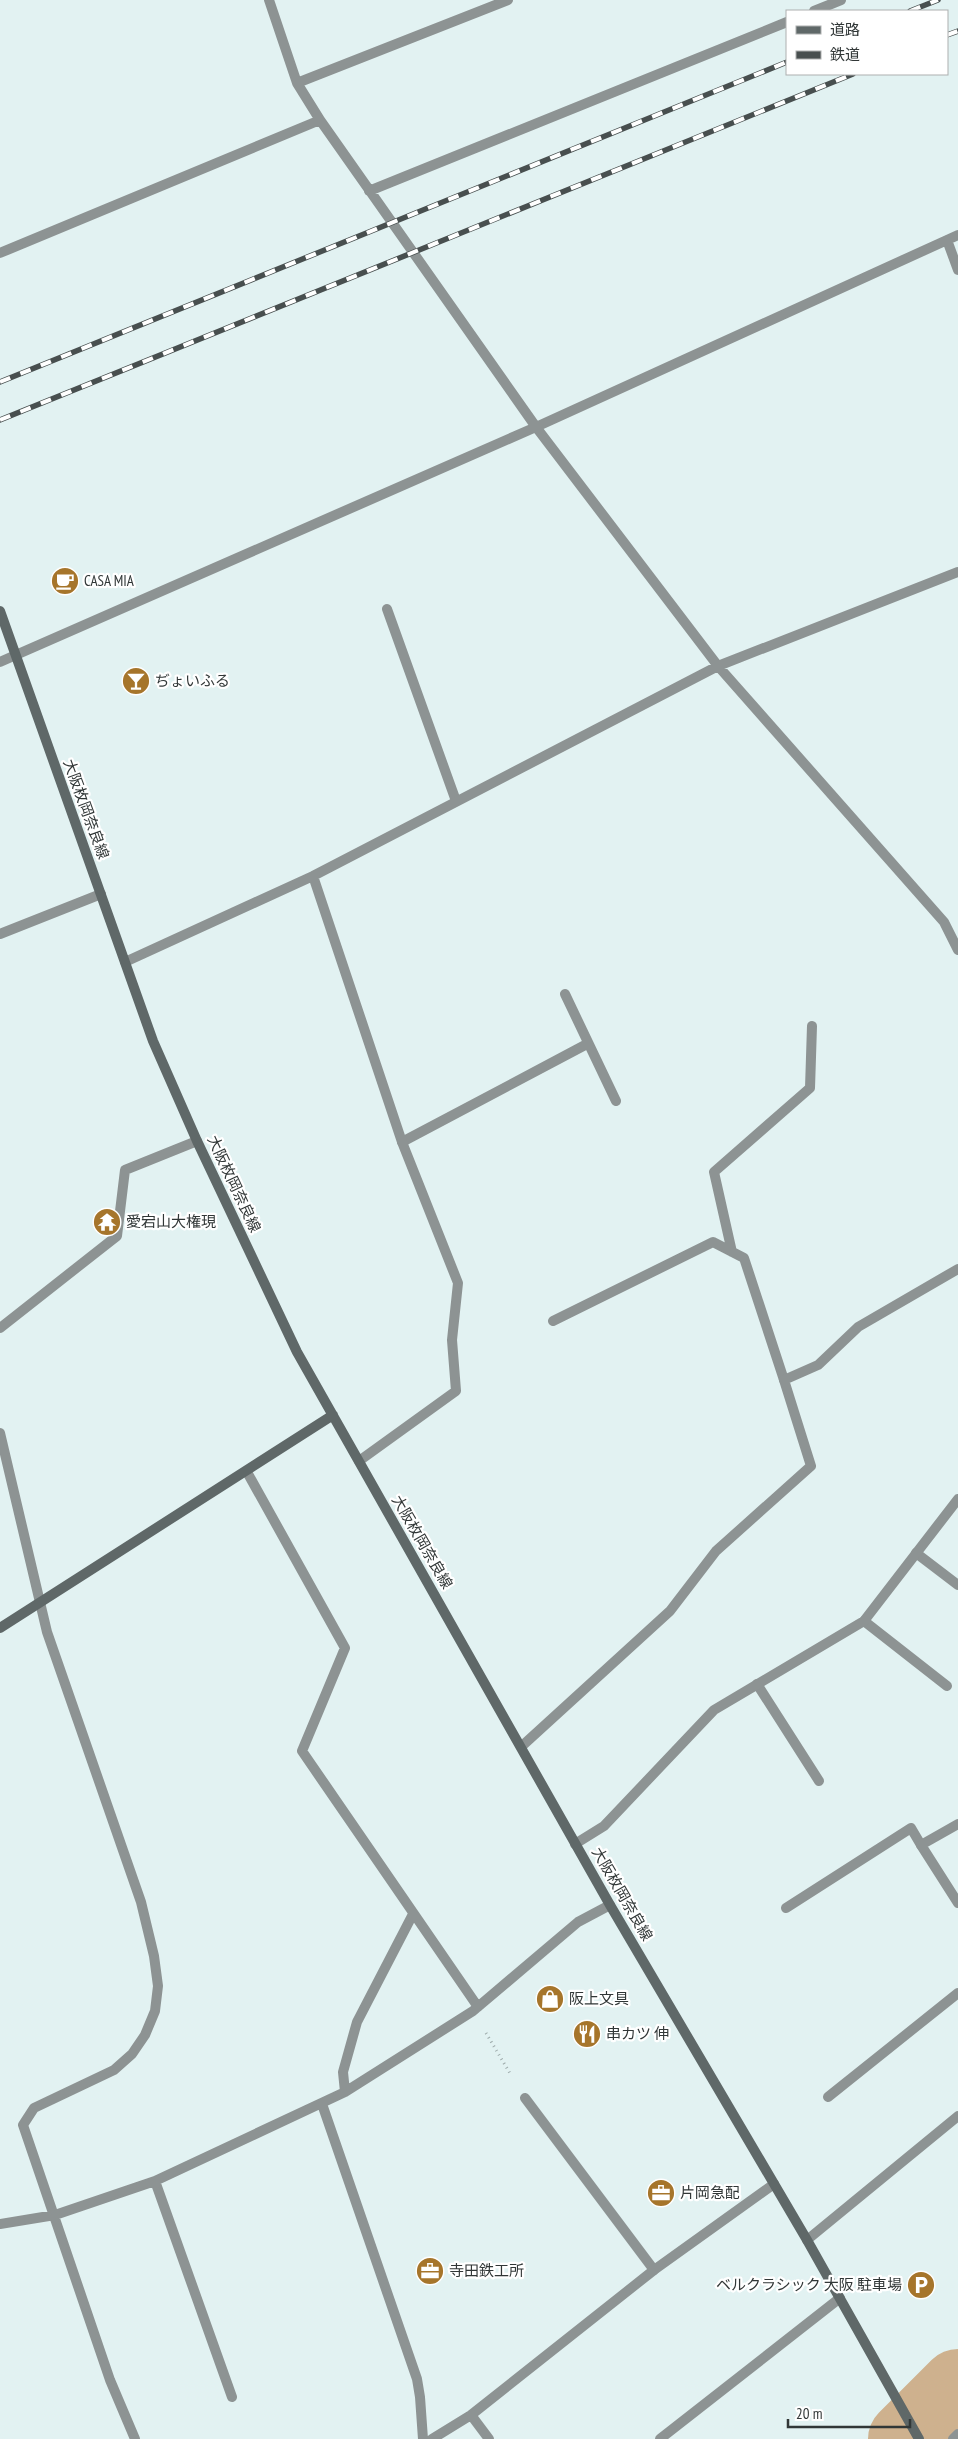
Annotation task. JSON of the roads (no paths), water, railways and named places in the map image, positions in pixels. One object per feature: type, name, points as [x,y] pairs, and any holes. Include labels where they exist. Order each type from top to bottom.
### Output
[{"type":"main road","name":"大阪枚岡奈良線","points":[[0,611],[152,1040],[197,1141],[297,1352],[522,1746],[610,1905],[807,2240],[919,2439]]},
{"type":"main road","points":[[0,1628],[333,1415]]},
{"type":"street","points":[[269,0],[297,83],[320,120],[536,427],[718,666],[944,922],[958,950]]},
{"type":"street","points":[[297,83],[508,0]]},
{"type":"street","points":[[816,10],[841,0]]},
{"type":"street","points":[[369,191],[786,22]]},
{"type":"street","points":[[0,254],[320,120]]},
{"type":"street","points":[[0,662],[536,427],[958,235]]},
{"type":"street","points":[[947,240],[958,270]]},
{"type":"street","points":[[125,962],[313,876],[718,666],[958,572]]},
{"type":"street","points":[[387,609],[456,801]]},
{"type":"street","points":[[313,876],[402,1142],[458,1283],[452,1340],[456,1391],[359,1461]]},
{"type":"street","points":[[0,934],[101,894]]},
{"type":"street","points":[[565,994],[587,1044],[616,1101]]},
{"type":"street","points":[[732,1252],[714,1172],[810,1088],[812,1026]]},
{"type":"street","points":[[402,1142],[587,1044]]},
{"type":"street","points":[[0,1328],[117,1236],[125,1170],[197,1141]]},
{"type":"street","points":[[522,1746],[670,1611],[716,1550],[811,1466],[744,1258],[712,1242],[553,1321]]},
{"type":"street","points":[[784,1380],[818,1365],[858,1327],[958,1269]]},
{"type":"street","points":[[0,1433],[47,1632],[142,1902],[154,1956],[158,1986],[155,2011],[145,2035],[132,2054],[114,2070],[34,2108],[23,2125],[110,2380],[135,2439]]},
{"type":"street","points":[[246,1472],[345,1648],[302,1751],[476,2009]]},
{"type":"street","points":[[576,1844],[604,1826],[714,1710],[864,1621],[958,1500]]},
{"type":"street","points":[[916,1553],[958,1585]]},
{"type":"street","points":[[864,1621],[947,1686]]},
{"type":"street","points":[[757,1684],[819,1781]]},
{"type":"street","points":[[921,1845],[958,1824]]},
{"type":"street","points":[[786,1908],[911,1828],[958,1903]]},
{"type":"street","points":[[0,2224],[55,2215],[155,2181],[345,2092],[476,2009],[578,1922],[610,1905]]},
{"type":"street","points":[[345,2092],[343,2072],[357,2022],[413,1914]]},
{"type":"street","points":[[828,2097],[958,1993]]},
{"type":"street","points":[[525,2098],[654,2270]]},
{"type":"street","points":[[322,2104],[417,2379],[422,2439]]},
{"type":"street","points":[[807,2240],[958,2116]]},
{"type":"street","points":[[155,2181],[232,2396]]},
{"type":"street","points":[[432,2439],[470,2415],[654,2270],[774,2184]]},
{"type":"street","points":[[660,2439],[840,2298]]},
{"type":"street","points":[[470,2415],[489,2439]]},
{"type":"street","points":[[953,2439],[958,2434]]},
{"type":"waterway","points":[[905,2439],[958,2386]]},
{"type":"railway","points":[[913,10],[938,0]]},
{"type":"railway","points":[[948,35],[958,31]]},
{"type":"railway","points":[[0,382],[786,62]]},
{"type":"railway","points":[[0,420],[851,75]]},
{"type":"place","name":"CASA MIA","points":[[65,581]]},
{"type":"place","name":"ぢょいふる","points":[[136,681]]},
{"type":"place","name":"愛宕山大権現","points":[[107,1222]]},
{"type":"place","name":"阪上文具","points":[[550,1999]]},
{"type":"place","name":"串カツ 伸","points":[[587,2034]]},
{"type":"place","name":"片岡急配","points":[[661,2193]]},
{"type":"place","name":"寺田鉄工所","points":[[430,2271]]},
{"type":"place","name":"ベルクラシック 大阪 駐車場","points":[[921,2285]]}]
